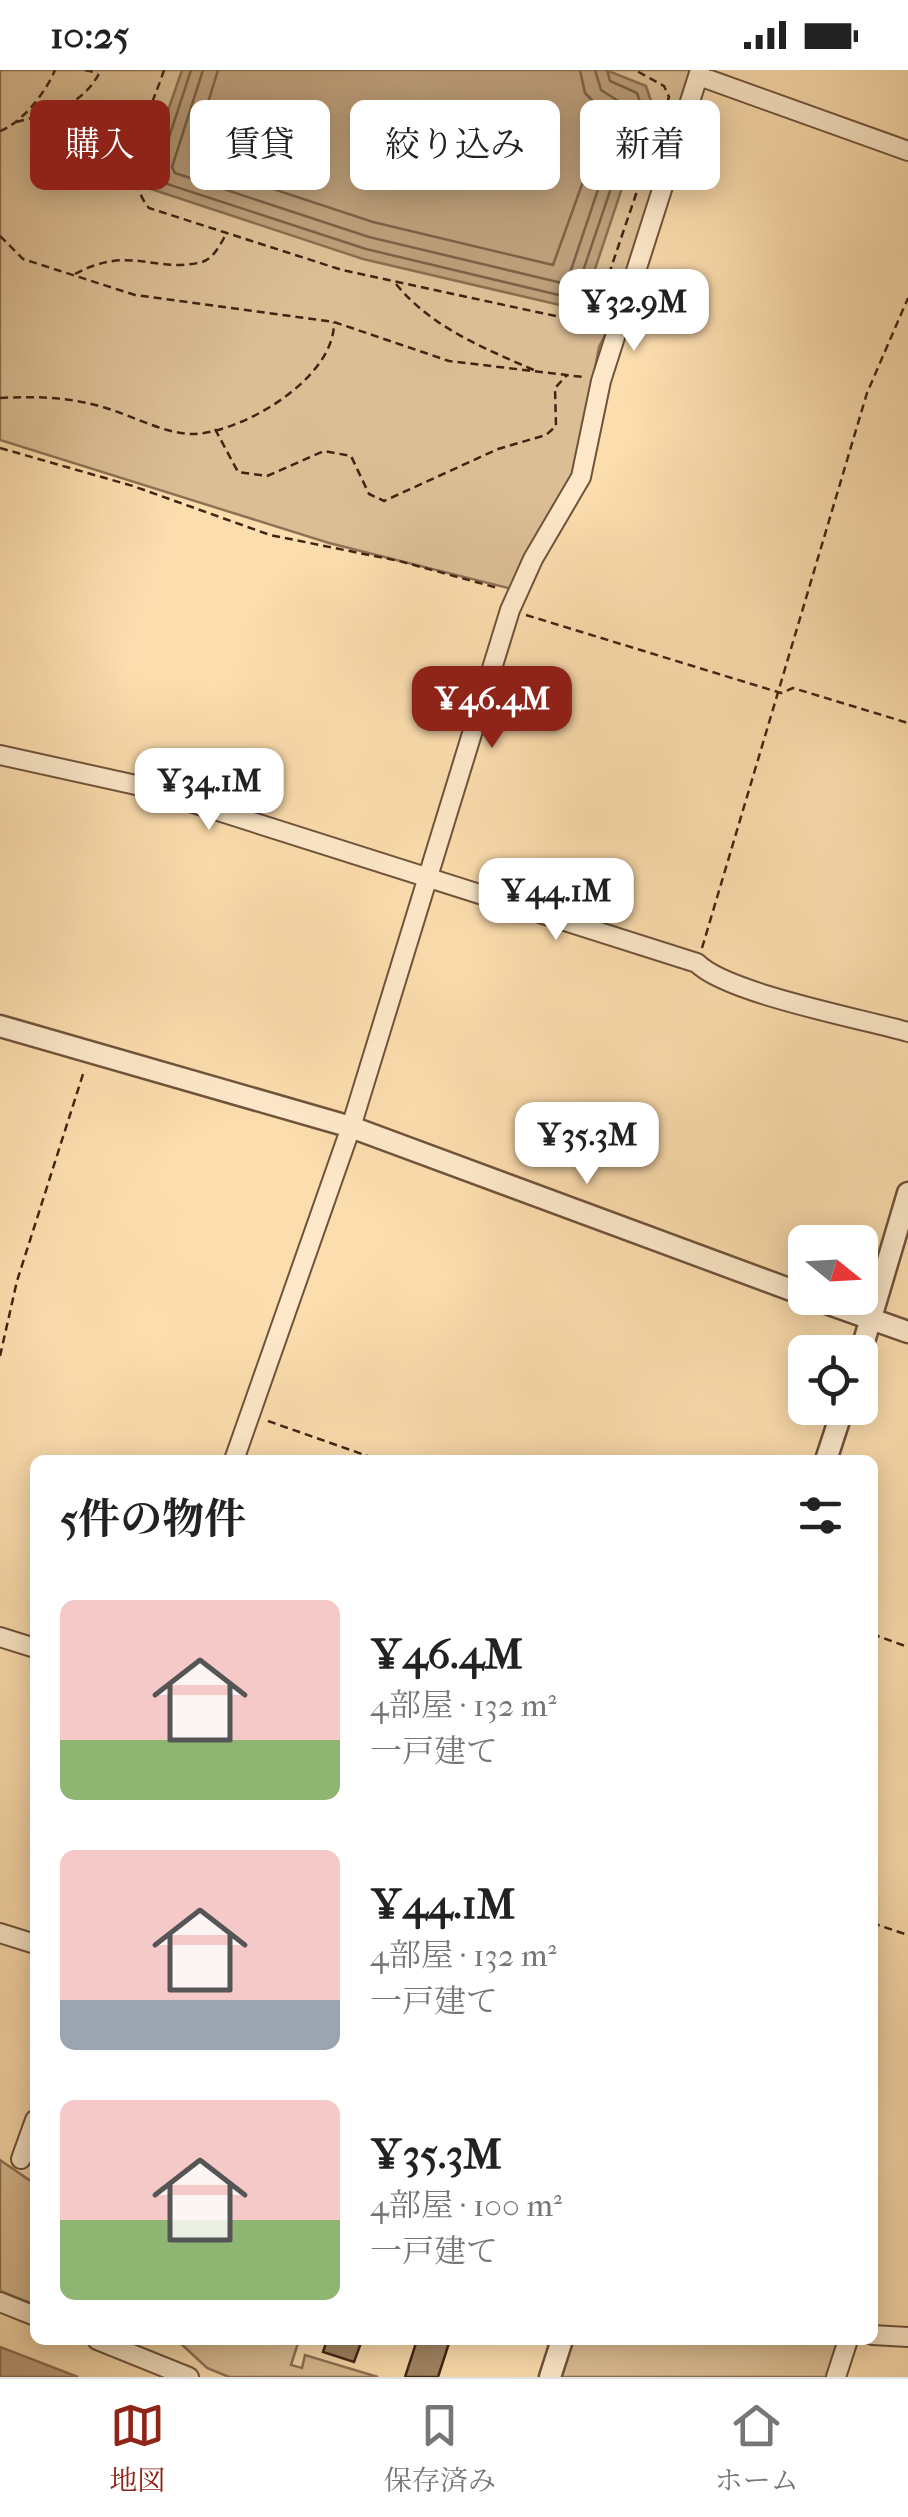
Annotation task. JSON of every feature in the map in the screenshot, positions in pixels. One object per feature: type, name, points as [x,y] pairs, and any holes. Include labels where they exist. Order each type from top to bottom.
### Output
[{"type":"street","points":[[236,1455],[352,1128],[513,602],[580,477],[600,380],[700,73],[908,151]]},
{"type":"street","points":[[0,755],[136,785],[698,963],[708,974],[775,996],[908,1032]]},
{"type":"street","points":[[0,1026],[352,1128],[788,1289]]},
{"type":"street","points":[[867,1335],[908,1193]]},
{"type":"street","points":[[858,1315],[908,1332]]},
{"type":"street","points":[[828,1455],[837,1425]]},
{"type":"street","points":[[0,1636],[30,1646]]},
{"type":"street","points":[[0,1934],[30,1943]]},
{"type":"street","points":[[21,2159],[30,2134]]},
{"type":"street","points":[[0,2302],[30,2314]]},
{"type":"street","points":[[878,2335],[908,2337]]},
{"type":"street","points":[[109,2345],[189,2377]]},
{"type":"street","points":[[550,2377],[560,2345]]},
{"type":"street","points":[[836,2377],[846,2345]]},
{"type":"path","points":[[2,133],[50,84],[54,70]]},
{"type":"path","points":[[85,70],[100,72]]},
{"type":"path","points":[[164,70],[134,161],[139,196],[149,208],[394,283],[574,320],[595,315],[669,97],[664,86],[634,70]]},
{"type":"path","points":[[16,122],[53,113],[78,100],[100,72]]},
{"type":"path","points":[[73,275],[111,260],[200,263],[217,250],[226,234]]},
{"type":"path","points":[[0,236],[22,260],[171,303],[334,322],[450,360],[600,380]]},
{"type":"path","points":[[394,283],[422,314],[539,372]]},
{"type":"path","points":[[698,963],[868,393],[908,298]]},
{"type":"path","points":[[0,398],[50,395],[188,434],[215,428],[282,402],[320,368],[334,340],[334,322]]},
{"type":"path","points":[[215,428],[236,468],[251,476],[266,476],[324,452],[352,456],[368,494],[384,501],[498,450],[546,434],[556,426],[552,396],[568,374]]},
{"type":"path","points":[[0,448],[133,486],[270,535],[399,561],[781,694],[794,688],[908,723]]},
{"type":"path","points":[[0,1356],[17,1281],[90,1051]]},
{"type":"path","points":[[248,1414],[366,1455]]},
{"type":"path","points":[[878,1636],[908,1647]]},
{"type":"path","points":[[878,1925],[908,1935]]},
{"type":"shaded area","points":[[0,70],[692,70],[682,100],[580,100],[580,190],[654,190],[610,326],[599,347],[575,475],[512,589],[329,543],[0,440]]},
{"type":"shaded area","points":[[0,2160],[30,2181],[30,2303],[0,2291]]},
{"type":"shaded area","points":[[182,2345],[297,2345],[291,2365],[302,2368],[305,2355],[378,2377],[229,2377],[207,2368]]},
{"type":"shaded area","points":[[565,2345],[838,2345],[831,2377],[555,2377]]},
{"type":"water","points":[[182,70],[606,70],[646,86],[651,100],[580,100],[580,190],[621,190],[585,299],[564,306],[363,259],[154,190],[170,190],[170,105]]},
{"type":"water","points":[[0,2347],[78,2377],[0,2377]]},
{"type":"building","points":[[325,2345],[360,2345],[354,2362],[323,2352]]},
{"type":"building","points":[[415,2345],[448,2345],[438,2377],[405,2377]]}]
